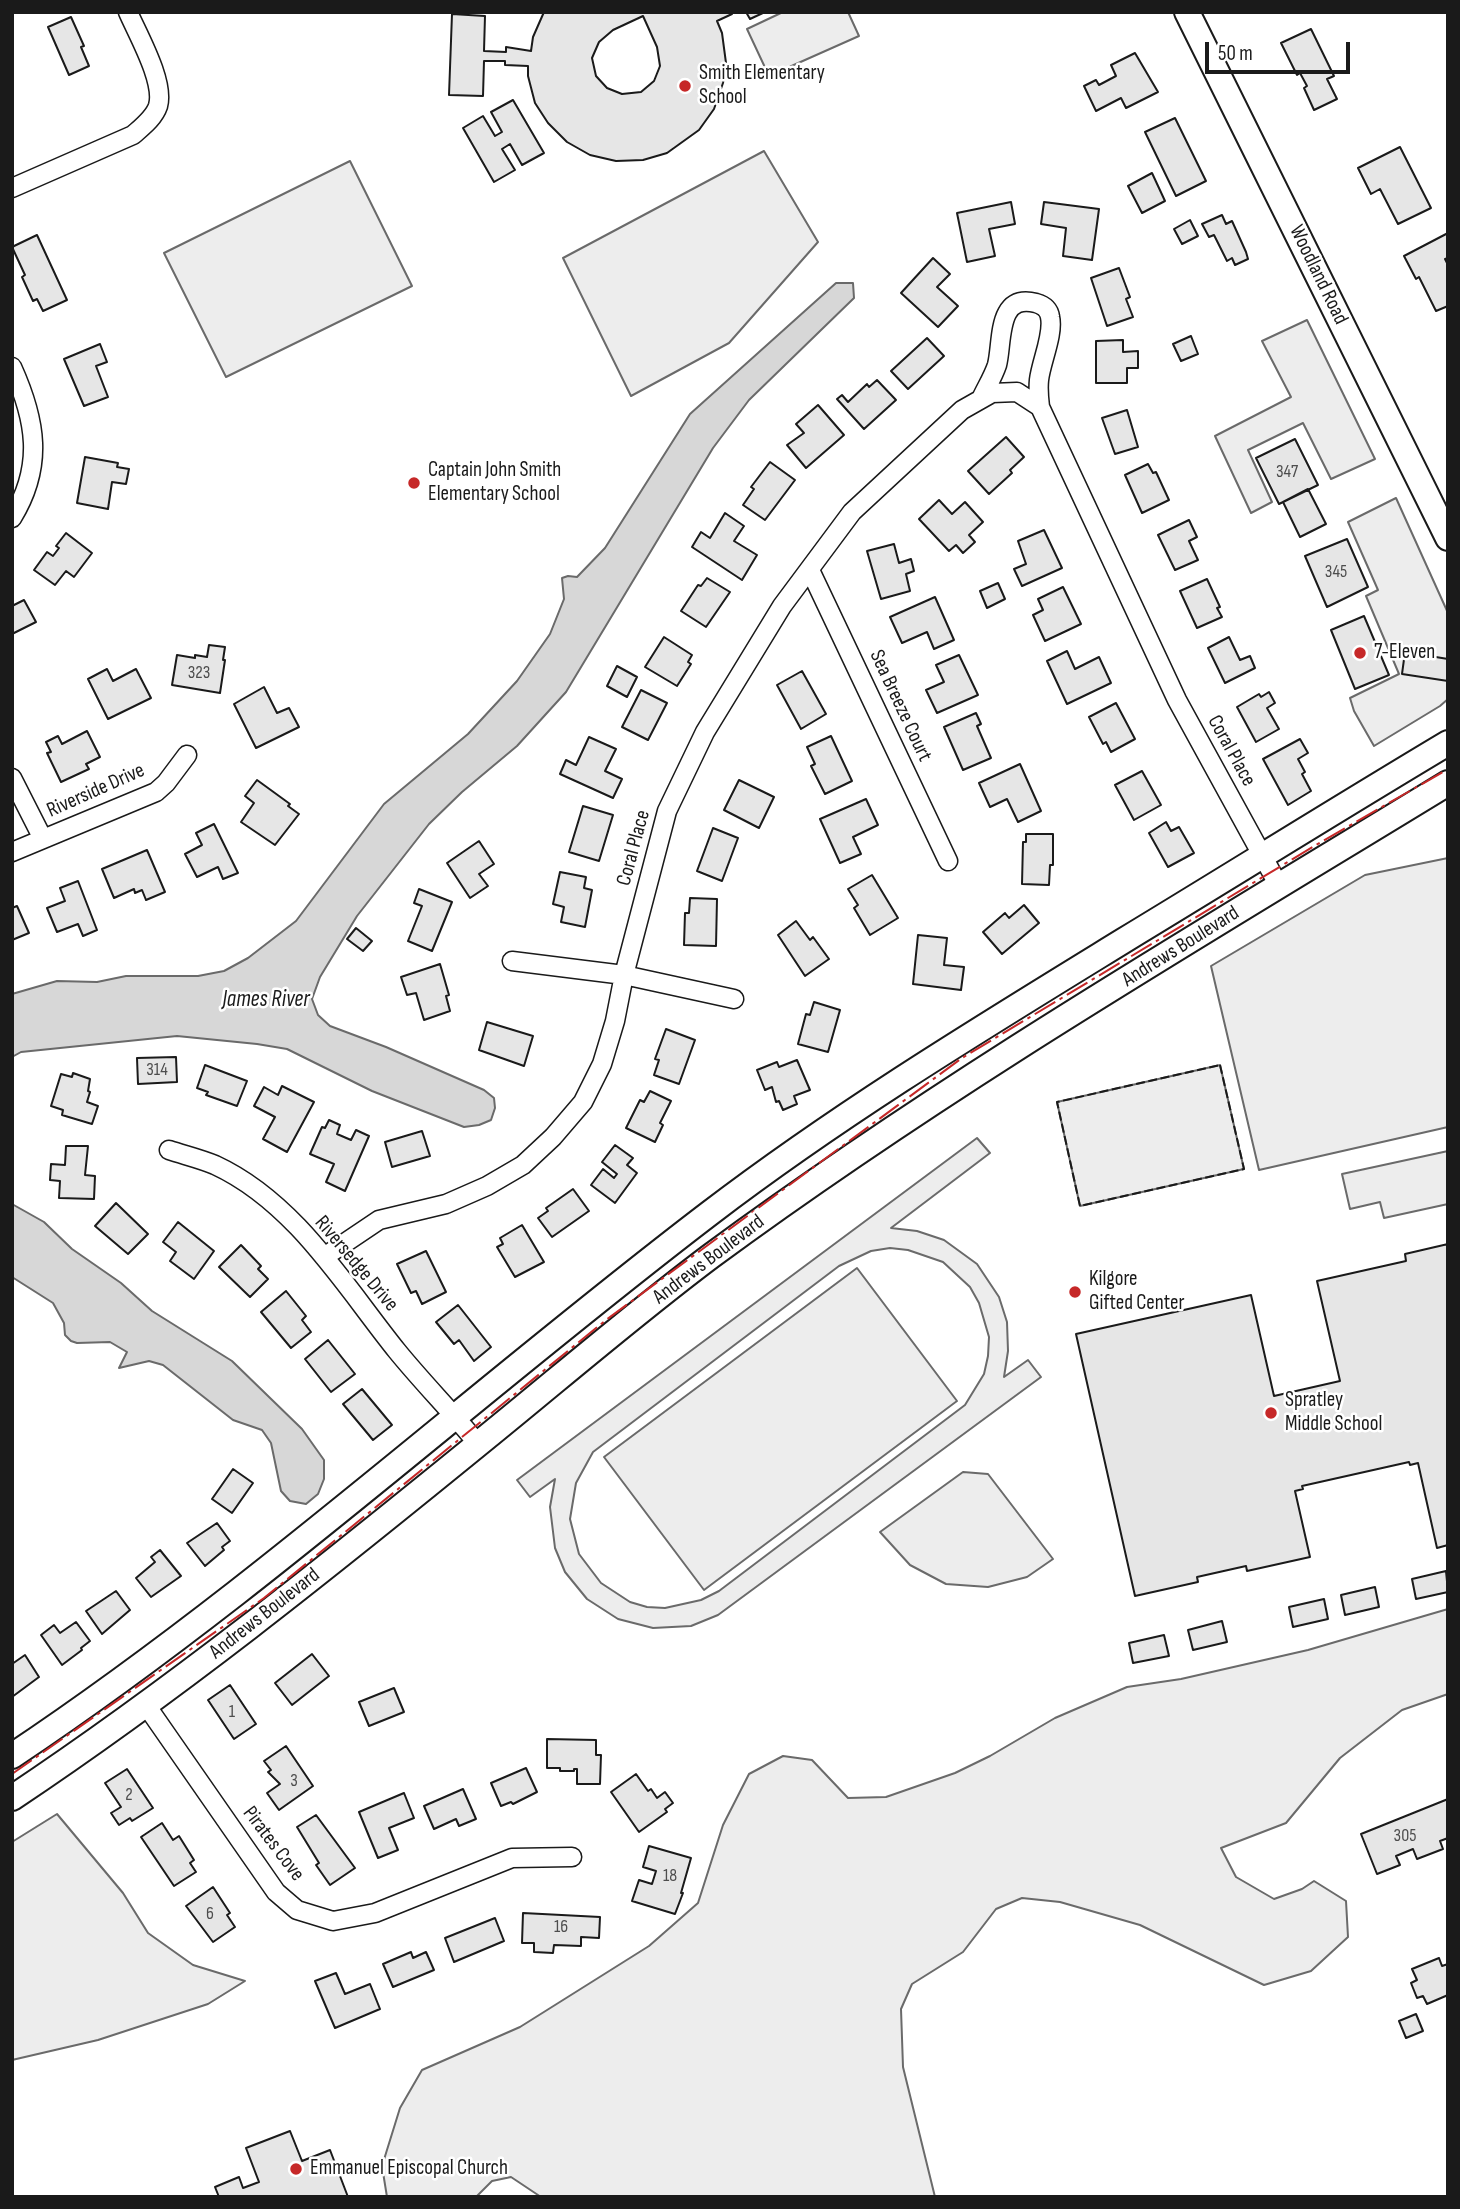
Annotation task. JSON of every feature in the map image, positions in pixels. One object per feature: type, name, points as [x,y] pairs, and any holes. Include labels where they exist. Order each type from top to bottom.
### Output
[{"type":"street","points":[[12,188],[133,135],[148,122],[158,106],[158,89],[153,70],[128,12]]},
{"type":"street","name":"Woodland Road","points":[[1187,12],[1448,538]]},
{"type":"street","name":"Coral Place","points":[[981,399],[997,365],[1008,309],[1018,303],[1033,302],[1045,306],[1050,316],[1039,382],[1040,407],[1146,638],[1279,886]]},
{"type":"street","points":[[12,367],[29,408],[34,447],[27,487],[12,518]]},
{"type":"street","name":"Coral Place","points":[[324,1256],[379,1220],[446,1204],[487,1186],[523,1164],[553,1137],[583,1102],[602,1063],[615,1021],[624,975],[667,811],[705,732],[782,606],[852,512],[962,410],[992,393],[1017,392],[1040,407]]},
{"type":"street","name":"Sea Breeze Court","points":[[810,570],[948,862]]},
{"type":"street","name":"Andrews Boulevard","points":[[12,1756],[204,1618],[710,1213],[811,1141],[979,1030],[1448,743]]},
{"type":"street","name":"Riverside Drive","points":[[12,852],[156,792],[187,755]]},
{"type":"street","points":[[12,778],[43,839]]},
{"type":"street","name":"Andrews Boulevard","points":[[12,1798],[146,1705],[316,1575],[709,1258],[856,1153],[1021,1045],[1448,783]]},
{"type":"street","points":[[512,961],[624,975],[734,999]]},
{"type":"street","name":"Riversedge Drive","points":[[169,1150],[215,1165],[252,1187],[281,1211],[324,1256],[399,1353],[478,1444]]},
{"type":"street","name":"Pirates Cove","points":[[146,1705],[276,1892],[297,1910],[333,1921],[375,1913],[512,1858],[572,1857]]},
{"type":"shaded area","points":[[783,12],[848,12],[859,36],[769,76],[747,29]]},
{"type":"shaded area","points":[[764,151],[818,242],[729,343],[631,396],[563,258]]},
{"type":"shaded area","points":[[350,161],[412,286],[226,377],[164,253]]},
{"type":"shaded area","points":[[1307,320],[1375,459],[1331,479],[1303,423],[1248,450],[1272,502],[1251,513],[1215,436],[1291,397],[1262,341]]},
{"type":"shaded area","points":[[1396,498],[1448,613],[1448,699],[1374,746],[1354,711],[1350,698],[1399,674],[1366,596],[1378,590],[1348,522]]},
{"type":"shaded area","points":[[1448,858],[1448,1127],[1259,1170],[1211,966],[1365,875]]},
{"type":"shaded area","points":[[1220,1065],[1244,1169],[1080,1206],[1057,1102]]},
{"type":"shaded area","points":[[977,1138],[990,1153],[891,1228],[917,1231],[944,1240],[977,1264],[999,1297],[1007,1322],[1008,1351],[1004,1377],[1028,1360],[1041,1377],[718,1615],[691,1626],[653,1628],[618,1619],[587,1599],[565,1572],[555,1548],[550,1507],[555,1479],[530,1497],[517,1480]],"holes":[[[890,1248],[908,1250],[943,1262],[970,1287],[979,1303],[989,1337],[988,1356],[984,1374],[965,1405],[719,1591],[701,1600],[665,1608],[647,1607],[630,1602],[601,1583],[579,1554],[570,1519],[576,1483],[593,1452],[839,1266],[871,1251]]]},
{"type":"shaded area","points":[[1448,1151],[1448,1204],[1384,1218],[1380,1202],[1350,1209],[1342,1174]]},
{"type":"shaded area","points":[[857,1268],[957,1401],[704,1590],[604,1457]]},
{"type":"shaded area","points":[[963,1472],[988,1474],[1053,1559],[1027,1577],[988,1587],[946,1584],[910,1565],[880,1532]]},
{"type":"shaded area","points":[[1448,1609],[1448,1694],[1402,1710],[1340,1758],[1286,1823],[1221,1848],[1236,1877],[1274,1899],[1302,1889],[1314,1881],[1346,1901],[1348,1937],[1311,1971],[1264,1985],[1140,1925],[1060,1902],[1022,1898],[996,1909],[963,1952],[912,1984],[901,2009],[903,2067],[935,2197],[541,2197],[511,2177],[492,2181],[476,2197],[387,2197],[382,2166],[400,2108],[422,2070],[520,2027],[649,1946],[698,1903],[723,1825],[749,1774],[783,1756],[812,1760],[848,1798],[886,1797],[955,1773],[1055,1718],[1127,1687],[1181,1679],[1308,1650]]},
{"type":"shaded area","points":[[57,1814],[123,1893],[148,1933],[193,1965],[245,1981],[208,2004],[98,2040],[12,2060],[12,1842]]},
{"type":"water","name":"James River","points":[[836,283],[853,283],[854,298],[749,400],[713,448],[566,692],[517,746],[429,824],[357,916],[320,977],[312,999],[318,1015],[330,1026],[484,1090],[494,1098],[495,1108],[491,1120],[464,1127],[372,1091],[287,1049],[257,1044],[177,1036],[21,1052],[12,1057],[12,994],[57,981],[97,982],[126,976],[198,976],[224,971],[248,958],[296,921],[384,804],[468,734],[517,681],[550,634],[564,599],[562,578],[577,577],[605,548],[690,414]]},
{"type":"water","points":[[12,1204],[44,1222],[72,1249],[121,1283],[152,1311],[232,1361],[302,1429],[324,1460],[324,1479],[318,1494],[306,1504],[290,1501],[281,1491],[271,1443],[262,1430],[233,1420],[163,1365],[149,1361],[119,1368],[127,1352],[110,1342],[71,1341],[65,1335],[64,1323],[53,1303],[12,1277]]},
{"type":"building","name":"Smith Elementary School","points":[[544,12],[732,14],[717,21],[722,33],[726,63],[723,83],[714,109],[699,130],[667,153],[643,160],[616,161],[590,155],[567,142],[548,123],[535,103],[528,66],[505,65],[505,61],[484,61],[483,96],[449,95],[452,14],[485,16],[484,51],[506,52],[506,47],[531,51],[533,37]],"holes":[[[643,16],[657,47],[660,66],[654,81],[641,92],[622,94],[607,88],[596,76],[592,58],[599,42],[613,30]]]},
{"type":"building","name":"Smith Elementary School","points":[[746,12],[765,12],[750,19]]},
{"type":"building","points":[[71,17],[84,46],[81,47],[89,66],[69,75],[48,27]]},
{"type":"building","points":[[1311,29],[1334,76],[1327,79],[1337,99],[1314,110],[1304,88],[1307,86],[1300,73],[1297,75],[1281,43]]},
{"type":"building","points":[[1135,53],[1158,92],[1126,108],[1121,98],[1096,111],[1084,86],[1096,80],[1099,85],[1116,76],[1111,65]]},
{"type":"building","points":[[513,100],[544,153],[522,165],[510,144],[502,149],[515,170],[494,182],[463,128],[483,116],[495,136],[502,132],[491,112]]},
{"type":"building","points":[[1175,118],[1206,181],[1176,196],[1145,132]]},
{"type":"building","points":[[1400,147],[1431,208],[1398,224],[1380,189],[1371,194],[1358,168]]},
{"type":"building","points":[[1152,173],[1165,201],[1142,213],[1128,186]]},
{"type":"building","points":[[1011,202],[1015,224],[989,229],[995,256],[967,262],[957,213]]},
{"type":"building","points":[[1044,202],[1099,209],[1092,260],[1063,256],[1066,228],[1041,224]]},
{"type":"building","points":[[1222,215],[1226,224],[1232,221],[1248,259],[1235,265],[1232,258],[1227,261],[1214,235],[1209,237],[1202,224]]},
{"type":"building","points":[[1190,220],[1198,236],[1182,244],[1174,229]]},
{"type":"building","points":[[1448,233],[1448,258],[1445,259],[1448,265],[1448,306],[1436,311],[1419,277],[1416,279],[1404,256]]},
{"type":"building","points":[[37,235],[67,300],[43,311],[37,299],[33,301],[12,247]]},
{"type":"building","points":[[933,258],[950,274],[937,287],[958,306],[938,327],[901,293]]},
{"type":"building","points":[[1119,268],[1130,297],[1126,299],[1133,317],[1107,326],[1091,278]]},
{"type":"building","points":[[1191,336],[1198,354],[1181,361],[1173,344]]},
{"type":"building","points":[[927,338],[944,356],[908,389],[891,371]]},
{"type":"building","points":[[1123,340],[1123,352],[1138,351],[1138,368],[1127,368],[1127,383],[1096,383],[1096,341]]},
{"type":"building","points":[[100,344],[107,362],[96,366],[108,397],[84,406],[64,359]]},
{"type":"building","points":[[877,380],[896,400],[864,429],[837,399],[842,395],[848,402],[867,384],[869,387]]},
{"type":"building","points":[[818,405],[844,435],[806,468],[787,445],[804,433],[796,424]]},
{"type":"building","points":[[1127,410],[1138,447],[1115,454],[1102,418]]},
{"type":"building","points":[[1006,437],[1024,457],[1010,470],[1012,473],[989,494],[968,471]]},
{"type":"building","points":[[1295,439],[1318,485],[1279,504],[1256,458]]},
{"type":"building","points":[[85,457],[118,463],[117,467],[129,469],[126,484],[112,482],[108,509],[77,503]]},
{"type":"building","points":[[770,462],[795,480],[765,520],[743,505],[754,489],[751,487]]},
{"type":"building","points":[[1148,464],[1153,473],[1156,472],[1169,500],[1142,513],[1125,475]]},
{"type":"building","points":[[1308,489],[1326,524],[1300,537],[1283,502]]},
{"type":"building","points":[[939,500],[952,514],[965,502],[983,522],[969,535],[975,542],[963,553],[956,545],[949,551],[919,519]]},
{"type":"building","points":[[725,513],[744,526],[734,541],[757,555],[742,580],[692,547],[701,532],[710,538]]},
{"type":"building","points":[[1189,520],[1197,537],[1189,541],[1198,560],[1175,570],[1158,535]]},
{"type":"building","points":[[1044,530],[1062,568],[1022,586],[1014,569],[1026,564],[1018,541]]},
{"type":"building","points":[[66,533],[92,553],[74,577],[66,571],[55,585],[34,570],[47,552],[53,556],[59,548],[56,546]]},
{"type":"building","points":[[1347,539],[1368,587],[1327,607],[1305,556]]},
{"type":"building","points":[[894,544],[899,563],[911,559],[914,571],[906,574],[910,591],[881,599],[867,551]]},
{"type":"building","points":[[707,578],[730,592],[706,627],[681,611],[698,585],[701,586]]},
{"type":"building","points":[[1207,579],[1222,617],[1197,628],[1180,591]]},
{"type":"building","points":[[998,583],[1005,599],[987,608],[980,591]]},
{"type":"building","points":[[1063,587],[1081,624],[1045,641],[1033,615],[1043,610],[1038,599]]},
{"type":"building","points":[[935,597],[954,640],[934,649],[927,632],[902,643],[890,617]]},
{"type":"building","points":[[24,600],[36,622],[12,634],[12,606]]},
{"type":"building","name":"7-Eleven","points":[[1364,616],[1389,675],[1355,689],[1331,630]]},
{"type":"building","points":[[664,637],[692,655],[688,662],[691,664],[677,686],[645,667]]},
{"type":"building","points":[[1229,637],[1240,660],[1250,656],[1255,668],[1225,683],[1208,648]]},
{"type":"building","points":[[209,645],[225,647],[220,693],[172,685],[177,655],[207,657]]},
{"type":"building","points":[[1067,651],[1075,669],[1099,657],[1111,683],[1067,704],[1047,661]]},
{"type":"building","points":[[1405,652],[1448,659],[1448,681],[1402,674]]},
{"type":"building","points":[[959,655],[978,695],[937,713],[926,690],[944,682],[936,665]]},
{"type":"building","points":[[617,666],[637,677],[627,697],[607,686]]},
{"type":"building","points":[[107,669],[113,681],[136,669],[151,698],[108,719],[88,679]]},
{"type":"building","points":[[802,671],[826,714],[801,729],[777,685]]},
{"type":"building","points":[[264,687],[277,713],[289,708],[299,727],[256,748],[234,704]]},
{"type":"building","points":[[641,690],[667,703],[648,740],[622,727]]},
{"type":"building","points":[[1269,692],[1275,703],[1267,708],[1279,729],[1256,742],[1237,707],[1259,694],[1261,697]]},
{"type":"building","points":[[1116,703],[1135,739],[1111,752],[1106,742],[1103,744],[1089,717]]},
{"type":"building","points":[[976,713],[981,724],[977,726],[991,758],[963,770],[944,727]]},
{"type":"building","points":[[87,731],[100,757],[86,764],[89,769],[61,782],[47,753],[51,752],[46,742],[58,736],[62,744]]},
{"type":"building","points":[[831,736],[852,781],[825,794],[811,766],[815,764],[807,747]]},
{"type":"building","points":[[589,737],[616,749],[605,771],[622,779],[613,798],[560,774],[566,760],[576,765]]},
{"type":"building","points":[[1300,739],[1308,753],[1298,759],[1311,791],[1288,805],[1263,759]]},
{"type":"building","points":[[1020,764],[1041,811],[1018,822],[1007,799],[990,807],[979,783]]},
{"type":"building","points":[[1142,771],[1161,805],[1134,820],[1115,785]]},
{"type":"building","points":[[257,780],[290,804],[288,806],[299,814],[275,845],[241,822],[254,803],[245,796]]},
{"type":"building","points":[[739,780],[774,797],[759,828],[724,810]]},
{"type":"building","points":[[866,799],[878,825],[853,837],[861,854],[840,863],[820,819]]},
{"type":"building","points":[[583,806],[613,815],[599,861],[569,852]]},
{"type":"building","points":[[1166,822],[1171,831],[1179,827],[1194,853],[1168,867],[1149,833]]},
{"type":"building","points":[[214,824],[238,873],[223,879],[218,867],[197,877],[185,854],[202,845],[196,833]]},
{"type":"building","points":[[713,828],[738,838],[722,881],[697,871]]},
{"type":"building","points":[[1026,834],[1053,834],[1053,865],[1050,865],[1049,885],[1022,884],[1023,842],[1026,842]]},
{"type":"building","points":[[479,841],[494,864],[479,874],[488,886],[470,898],[447,863]]},
{"type":"building","points":[[147,850],[165,892],[146,900],[142,890],[135,893],[134,889],[114,898],[102,869]]},
{"type":"building","points":[[560,872],[586,877],[584,888],[592,890],[585,927],[561,922],[564,907],[553,904]]},
{"type":"building","points":[[872,875],[898,918],[870,935],[854,908],[858,905],[848,889]]},
{"type":"building","points":[[78,881],[97,930],[83,936],[78,924],[57,932],[47,908],[65,901],[60,888]]},
{"type":"building","points":[[419,889],[452,902],[432,951],[408,941],[422,906],[414,903]]},
{"type":"building","points":[[690,898],[717,899],[716,946],[684,945],[685,913],[689,913]]},
{"type":"building","points":[[1024,905],[1039,923],[1002,954],[983,932],[1005,913],[1009,918]]},
{"type":"building","points":[[17,906],[29,933],[12,940],[12,908]]},
{"type":"building","points":[[796,921],[810,940],[813,937],[829,959],[805,976],[778,935]]},
{"type":"building","points":[[356,928],[372,941],[363,951],[347,939]]},
{"type":"building","points":[[918,935],[947,938],[944,965],[964,967],[961,990],[913,984]]},
{"type":"building","points":[[440,964],[449,995],[446,996],[450,1011],[424,1020],[416,993],[407,995],[401,977]]},
{"type":"building","points":[[814,1002],[840,1010],[828,1052],[798,1044],[806,1014],[810,1015]]},
{"type":"building","points":[[487,1022],[533,1036],[524,1066],[479,1050]]},
{"type":"building","points":[[666,1029],[695,1040],[679,1084],[654,1075],[659,1060],[655,1059]]},
{"type":"building","points":[[176,1057],[177,1082],[138,1084],[137,1058]]},
{"type":"building","points":[[797,1060],[810,1090],[794,1096],[797,1104],[783,1110],[779,1101],[776,1102],[772,1087],[765,1090],[757,1070],[777,1062],[779,1067]]},
{"type":"building","points":[[205,1065],[247,1081],[237,1106],[206,1095],[208,1092],[197,1088]]},
{"type":"building","points":[[73,1073],[90,1079],[87,1102],[98,1106],[92,1124],[62,1115],[63,1110],[51,1106],[61,1074],[72,1077]]},
{"type":"building","points":[[282,1086],[314,1102],[287,1152],[263,1139],[275,1117],[254,1106],[264,1087],[278,1095]]},
{"type":"building","points":[[650,1091],[671,1101],[660,1123],[663,1125],[655,1142],[626,1128],[640,1100],[644,1102]]},
{"type":"building","points":[[329,1120],[340,1125],[337,1134],[351,1140],[356,1130],[369,1136],[345,1191],[326,1182],[334,1164],[310,1154],[322,1127],[325,1128]]},
{"type":"building","points":[[422,1131],[430,1156],[392,1167],[385,1142]]},
{"type":"building","points":[[615,1145],[633,1158],[627,1165],[637,1173],[615,1203],[591,1185],[603,1169],[614,1178],[617,1174],[602,1162]]},
{"type":"building","points":[[66,1146],[88,1146],[85,1175],[95,1176],[94,1199],[59,1198],[60,1181],[50,1180],[51,1164],[65,1165]]},
{"type":"building","points":[[573,1189],[589,1211],[552,1237],[538,1218],[548,1211],[546,1208]]},
{"type":"building","points":[[116,1203],[148,1234],[128,1254],[95,1226]]},
{"type":"building","points":[[178,1222],[214,1251],[194,1279],[170,1261],[176,1252],[163,1242]]},
{"type":"building","points":[[522,1225],[544,1262],[515,1277],[497,1247],[503,1244],[500,1238]]},
{"type":"building","name":"Spratley Middle School","points":[[1448,1244],[1448,1545],[1437,1548],[1418,1463],[1410,1465],[1409,1462],[1302,1486],[1303,1489],[1295,1491],[1310,1557],[1247,1571],[1246,1566],[1197,1577],[1198,1582],[1135,1596],[1076,1334],[1251,1295],[1274,1396],[1340,1381],[1317,1281],[1406,1261],[1405,1254]]},
{"type":"building","points":[[241,1245],[261,1266],[258,1269],[268,1279],[250,1297],[219,1267]]},
{"type":"building","points":[[426,1251],[446,1292],[422,1304],[416,1291],[411,1293],[397,1264]]},
{"type":"building","points":[[286,1291],[306,1316],[302,1320],[311,1332],[291,1348],[261,1312]]},
{"type":"building","points":[[458,1305],[491,1347],[474,1361],[459,1340],[454,1344],[436,1322]]},
{"type":"building","points":[[328,1340],[355,1374],[331,1392],[305,1359]]},
{"type":"building","points":[[362,1389],[392,1425],[373,1440],[343,1404]]},
{"type":"building","points":[[233,1469],[253,1483],[232,1513],[212,1499]]},
{"type":"building","points":[[217,1523],[230,1541],[222,1547],[224,1550],[205,1566],[187,1543]]},
{"type":"building","points":[[160,1550],[181,1576],[151,1597],[136,1578],[155,1562],[151,1557]]},
{"type":"building","points":[[1446,1571],[1448,1592],[1416,1599],[1412,1579]]},
{"type":"building","points":[[1375,1587],[1379,1607],[1345,1615],[1341,1595]]},
{"type":"building","points":[[116,1591],[130,1610],[102,1634],[86,1611]]},
{"type":"building","points":[[1324,1599],[1328,1619],[1293,1627],[1289,1607]]},
{"type":"building","points":[[1222,1621],[1227,1642],[1193,1650],[1188,1630]]},
{"type":"building","points":[[76,1622],[90,1641],[62,1665],[41,1635],[54,1625],[60,1633]]},
{"type":"building","points":[[1164,1635],[1169,1656],[1133,1663],[1129,1643]]},
{"type":"building","points":[[312,1654],[329,1676],[292,1705],[275,1683]]},
{"type":"building","points":[[25,1655],[39,1677],[12,1697],[12,1664]]},
{"type":"building","points":[[230,1685],[256,1724],[234,1739],[208,1700]]},
{"type":"building","points":[[394,1688],[404,1712],[369,1726],[359,1702]]},
{"type":"building","points":[[547,1739],[596,1740],[596,1755],[601,1755],[600,1784],[577,1784],[577,1769],[560,1771],[560,1768],[547,1768]]},
{"type":"building","points":[[286,1746],[313,1786],[279,1810],[267,1793],[280,1784],[268,1772],[271,1770],[264,1761]]},
{"type":"building","points":[[526,1768],[537,1792],[513,1804],[511,1802],[501,1806],[491,1783]]},
{"type":"building","points":[[127,1769],[153,1808],[132,1821],[130,1818],[119,1825],[111,1813],[121,1807],[105,1783]]},
{"type":"building","points":[[636,1774],[648,1791],[651,1789],[657,1798],[665,1792],[673,1803],[665,1809],[667,1812],[639,1832],[611,1792]]},
{"type":"building","points":[[463,1789],[476,1819],[459,1826],[456,1819],[434,1829],[424,1806]]},
{"type":"building","points":[[404,1793],[414,1818],[389,1828],[398,1850],[378,1858],[359,1812]]},
{"type":"building","points":[[1448,1799],[1448,1838],[1440,1841],[1443,1849],[1417,1859],[1413,1849],[1396,1856],[1400,1865],[1377,1874],[1361,1834]]},
{"type":"building","points":[[316,1815],[355,1868],[330,1885],[316,1865],[319,1863],[297,1827]]},
{"type":"building","points":[[162,1823],[173,1840],[179,1836],[194,1860],[190,1863],[196,1872],[174,1886],[141,1837]]},
{"type":"building","points":[[649,1846],[691,1858],[675,1914],[632,1901],[639,1880],[652,1884],[656,1871],[643,1867]]},
{"type":"building","points":[[213,1887],[230,1913],[227,1915],[235,1927],[213,1942],[186,1906]]},
{"type":"building","points":[[523,1913],[600,1917],[599,1938],[581,1937],[581,1946],[554,1945],[553,1953],[534,1952],[534,1943],[522,1943]]},
{"type":"building","points":[[495,1918],[504,1941],[454,1962],[445,1938]]},
{"type":"building","points":[[411,1952],[413,1958],[426,1952],[434,1970],[393,1987],[383,1964]]},
{"type":"building","points":[[1439,1958],[1442,1966],[1448,1964],[1448,1995],[1427,2004],[1423,1996],[1417,1998],[1411,1983],[1417,1980],[1412,1969]]},
{"type":"building","points":[[336,1973],[345,1994],[370,1984],[380,2009],[335,2028],[315,1981]]},
{"type":"building","points":[[1416,2014],[1423,2031],[1406,2038],[1399,2021]]},
{"type":"building","name":"Emmanuel Episcopal Church","points":[[290,2131],[302,2161],[330,2150],[348,2197],[219,2197],[215,2187],[239,2177],[243,2188],[259,2182],[246,2148]]},
{"type":"fence","points":[[1220,1065],[1244,1169],[1080,1206],[1057,1102],[1220,1065]]},
{"type":"power","points":[[12,1774],[264,1598],[606,1320],[962,1058],[1316,845],[1448,769]]},
{"type":"place","name":"Smith Elementary School","points":[[685,86]]},
{"type":"place","name":"Captain John Smith Elementary School","points":[[414,483]]},
{"type":"place","name":"7-Eleven","points":[[1360,653]]},
{"type":"place","name":"Kilgore Gifted Center","points":[[1075,1292]]},
{"type":"place","name":"Spratley Middle School","points":[[1271,1413]]},
{"type":"place","name":"Emmanuel Episcopal Church","points":[[296,2169]]}]
